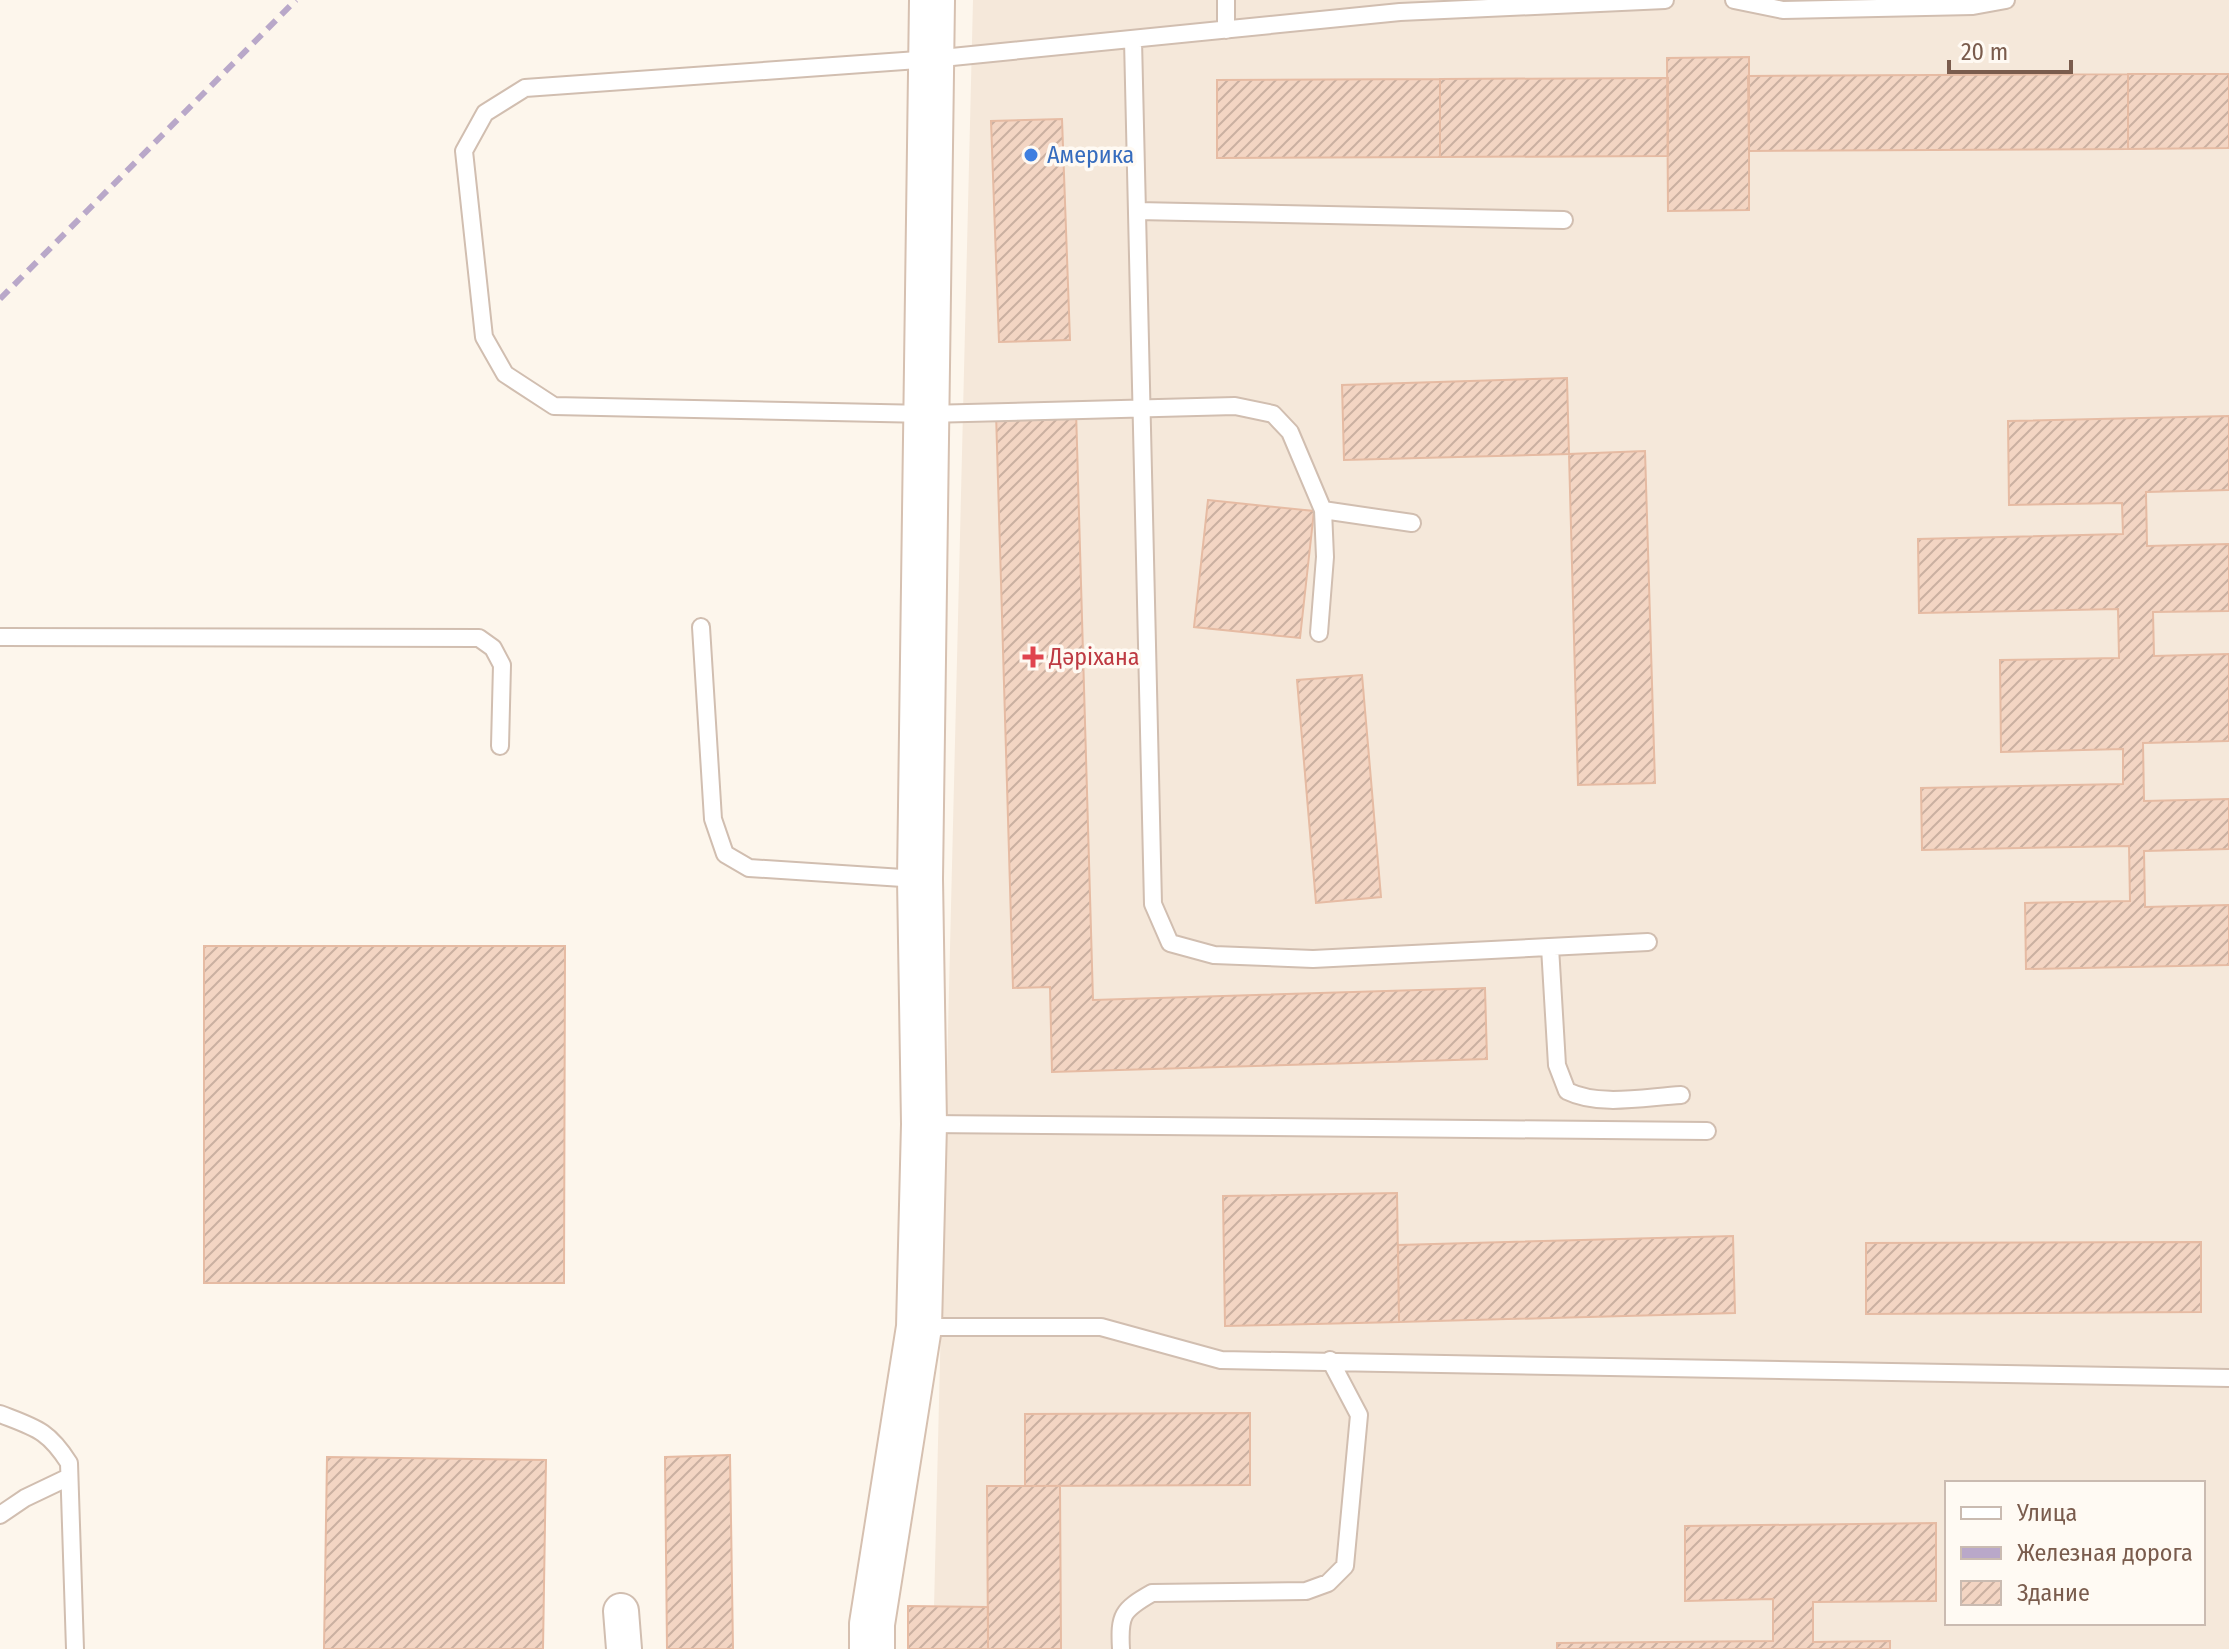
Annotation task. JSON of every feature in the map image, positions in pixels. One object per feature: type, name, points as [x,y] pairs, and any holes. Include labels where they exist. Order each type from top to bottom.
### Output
[{"type":"street","points":[[872,1649],[872,1624],[919,1327],[924,1124],[920,879],[932,0]]},
{"type":"street","points":[[621,1611],[624,1649]]},
{"type":"lane","points":[[1226,0],[1226,30]]},
{"type":"lane","points":[[1319,633],[1325,557],[1323,510],[1290,432],[1273,414],[1235,406],[927,414],[554,406],[505,374],[484,337],[464,151],[485,113],[525,88],[932,59],[1400,12],[1665,0]]},
{"type":"lane","points":[[1734,0],[1782,5],[2006,0]]},
{"type":"lane","points":[[1133,40],[1153,904],[1170,943],[1214,955],[1313,959],[1648,942]]},
{"type":"lane","points":[[1137,211],[1564,220]]},
{"type":"lane","points":[[1323,510],[1412,523]]},
{"type":"lane","points":[[701,627],[713,819],[725,854],[749,868],[920,879]]},
{"type":"lane","points":[[0,637],[479,638],[493,648],[502,665],[500,746]]},
{"type":"lane","points":[[1550,947],[1557,1065],[1567,1091],[1579,1097],[1600,1099],[1681,1095]]},
{"type":"lane","points":[[924,1124],[1707,1131]]},
{"type":"lane","points":[[919,1327],[1101,1327],[1221,1360],[2229,1378]]},
{"type":"lane","points":[[1121,1649],[1120,1622],[1130,1606],[1152,1593],[1306,1591],[1328,1583],[1345,1566],[1359,1415],[1330,1360]]},
{"type":"lane","points":[[0,1414],[33,1427],[55,1441],[69,1463],[75,1649]]},
{"type":"lane","points":[[0,1515],[25,1498],[69,1477]]},
{"type":"shaded area","points":[[973,0],[2229,0],[2229,1649],[933,1649]]},
{"type":"building","points":[[1749,57],[1749,210],[1668,211],[1667,58]]},
{"type":"building","points":[[2128,74],[2229,74],[2229,148],[2128,149]]},
{"type":"building","points":[[2128,74],[2128,149],[1749,151],[1748,76]]},
{"type":"building","points":[[1668,78],[1668,156],[1440,157],[1440,79]]},
{"type":"building","points":[[1440,79],[1440,157],[1217,158],[1217,80]]},
{"type":"building","points":[[1062,119],[1070,340],[999,342],[991,121]]},
{"type":"building","points":[[1567,378],[1569,454],[1344,460],[1342,385]]},
{"type":"building","points":[[1076,410],[1093,1000],[1485,988],[1487,1059],[1052,1072],[1050,987],[1013,988],[996,413]]},
{"type":"building","points":[[2229,416],[2229,490],[2146,492],[2147,546],[2229,544],[2229,611],[2153,612],[2154,656],[2229,654],[2229,741],[2143,743],[2144,801],[2229,799],[2229,849],[2144,851],[2145,907],[2229,905],[2229,965],[2026,969],[2025,903],[2130,901],[2129,846],[1922,850],[1921,788],[2123,784],[2123,749],[2001,752],[2000,660],[2119,658],[2118,609],[1919,613],[1918,539],[2123,534],[2122,503],[2009,505],[2008,421]]},
{"type":"building","points":[[1645,451],[1655,783],[1578,785],[1569,454]]},
{"type":"building","points":[[1208,500],[1314,511],[1300,638],[1194,627]]},
{"type":"building","points":[[1362,675],[1381,897],[1316,903],[1297,680]]},
{"type":"building","points":[[204,946],[565,946],[564,1283],[204,1283]]},
{"type":"building","points":[[1397,1193],[1399,1322],[1225,1326],[1223,1196]]},
{"type":"building","points":[[1733,1236],[1735,1313],[1399,1322],[1398,1245]]},
{"type":"building","points":[[2201,1242],[2201,1312],[1866,1314],[1866,1243]]},
{"type":"building","points":[[1250,1413],[1250,1485],[1025,1486],[1025,1414]]},
{"type":"building","points":[[730,1455],[733,1649],[667,1649],[665,1457]]},
{"type":"building","points":[[327,1457],[546,1460],[543,1649],[324,1649]]},
{"type":"building","points":[[987,1486],[1060,1486],[1061,1649],[988,1649]]},
{"type":"building","points":[[1936,1523],[1936,1601],[1813,1602],[1813,1642],[1890,1641],[1890,1649],[1557,1649],[1557,1643],[1773,1641],[1773,1599],[1685,1601],[1685,1526]]},
{"type":"building","points":[[908,1606],[988,1607],[988,1649],[908,1649]]},
{"type":"railway","points":[[0,299],[296,0]]},
{"type":"place","name":"Америка","points":[[1031,155]]},
{"type":"place","name":"Дəріхана","points":[[1033,657]]}]
